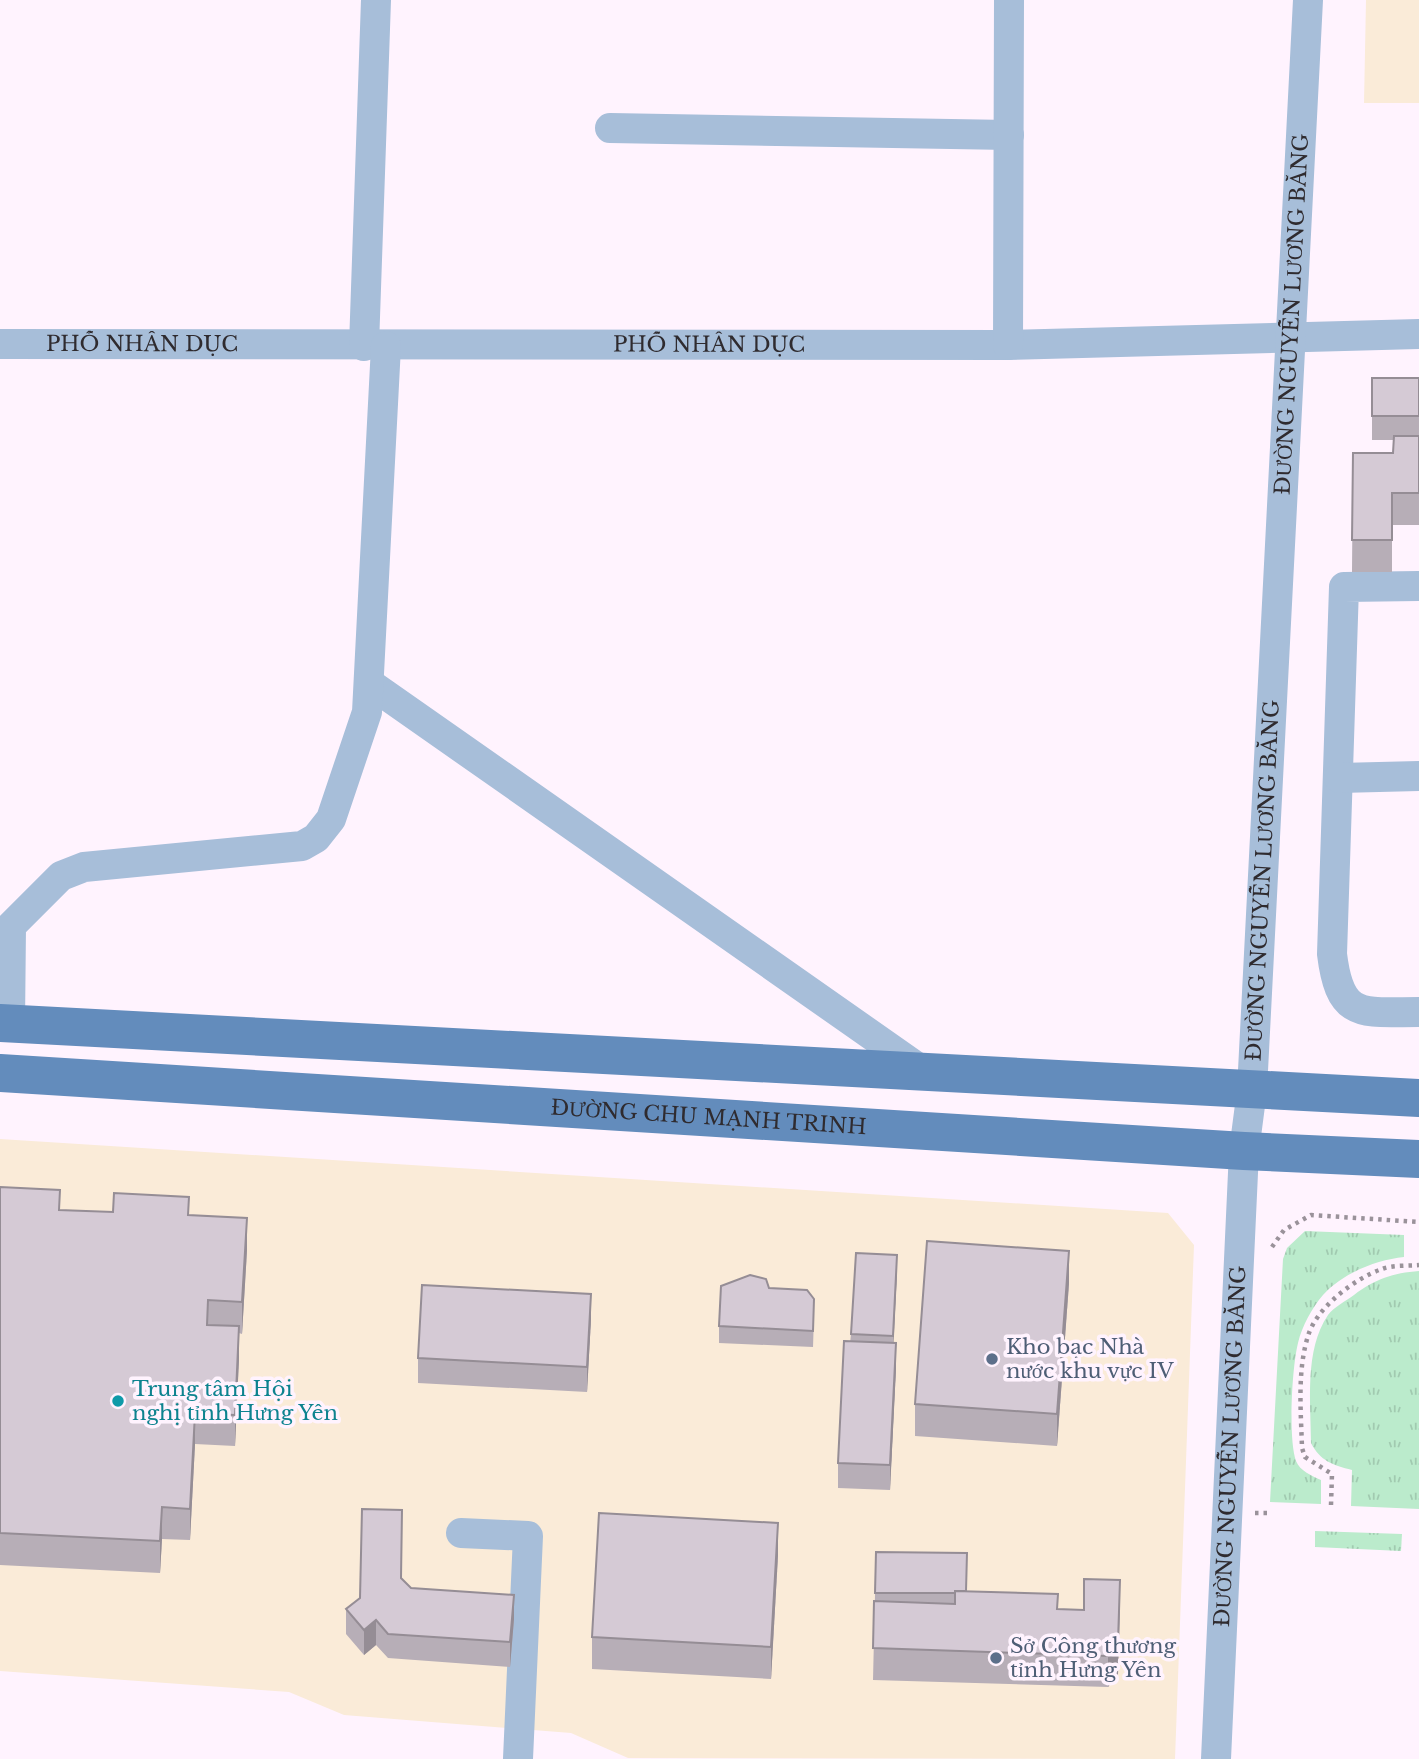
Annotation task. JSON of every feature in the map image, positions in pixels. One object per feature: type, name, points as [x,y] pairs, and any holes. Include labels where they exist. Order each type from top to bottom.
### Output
[{"type":"main road","points":[[5,1023],[1419,1098]]},
{"type":"main road","name":"ĐƯỜNG CHU MẠNH TRINH","points":[[0,1073],[1244,1151],[1419,1159]]},
{"type":"street","points":[[5,1023],[11,926],[61,876],[84,867],[302,846],[316,838],[331,819],[367,712],[369,683],[375,346],[376,0]]},
{"type":"street","points":[[1008,345],[1009,0]]},
{"type":"street","name":"ĐƯỜNG NGUYỄN LƯƠNG BẰNG","points":[[1216,1759],[1244,1151],[1252,1090],[1293,335],[1308,0]]},
{"type":"street","points":[[610,128],[1009,135]]},
{"type":"street","name":"PHỐ NHÂN DỤC","points":[[0,344],[1008,345],[1293,335],[1419,334]]},
{"type":"street","points":[[1419,586],[1344,587],[1332,954],[1340,993],[1349,1005],[1370,1012],[1419,1012]]},
{"type":"street","points":[[369,683],[927,1074]]},
{"type":"street","points":[[1339,778],[1419,776]]},
{"type":"street","points":[[461,1533],[528,1536],[518,1759]]},
{"type":"path","points":[[1311,1215],[1419,1222]]},
{"type":"path","points":[[1331,1505],[1332,1474],[1305,1457],[1302,1448],[1303,1362],[1308,1333],[1334,1296],[1362,1278],[1383,1268],[1419,1265]]},
{"type":"path","points":[[1255,1513],[1269,1513]]},
{"type":"shaded area","points":[[1366,0],[1419,0],[1419,103],[1364,103]]},
{"type":"shaded area","points":[[0,1139],[1168,1213],[1194,1245],[1175,1759],[628,1758],[571,1733],[344,1715],[289,1692],[0,1671]]},
{"type":"green space","points":[[1305,1231],[1404,1235],[1404,1257],[1382,1261],[1340,1280],[1319,1300],[1300,1337],[1293,1385],[1294,1450],[1300,1468],[1321,1480],[1321,1504],[1270,1502],[1283,1259],[1287,1248]]},
{"type":"green space","points":[[1419,1271],[1419,1509],[1351,1506],[1352,1470],[1328,1461],[1311,1443],[1310,1377],[1315,1344],[1328,1315],[1340,1304],[1377,1281],[1401,1273]]},
{"type":"green space","points":[[1315,1531],[1402,1534],[1401,1551],[1315,1547]]},
{"type":"building","points":[[1372,378],[1419,378],[1419,416],[1372,416]]},
{"type":"building","points":[[1394,436],[1419,436],[1419,493],[1392,493],[1392,540],[1352,540],[1353,453],[1393,453]]},
{"type":"building","name":"Trung tâm Hội nghị tỉnh Hưng Yên","points":[[0,1187],[60,1190],[59,1210],[113,1212],[114,1193],[189,1197],[188,1215],[247,1218],[242,1302],[208,1300],[207,1325],[239,1326],[235,1415],[195,1413],[190,1509],[162,1507],[160,1541],[0,1533]]},
{"type":"building","name":"Kho bạc Nhà nước khu vực IV","points":[[927,1241],[1069,1251],[1057,1414],[915,1404]]},
{"type":"building","points":[[856,1253],[897,1255],[893,1336],[851,1334]]},
{"type":"building","points":[[750,1275],[766,1279],[769,1288],[807,1290],[814,1299],[813,1331],[719,1326],[721,1286]]},
{"type":"building","points":[[422,1285],[591,1294],[587,1367],[418,1358]]},
{"type":"building","points":[[844,1341],[896,1343],[890,1465],[838,1463]]},
{"type":"building","points":[[362,1509],[402,1510],[401,1578],[411,1588],[514,1595],[510,1642],[388,1634],[376,1620],[364,1630],[346,1609],[360,1598]]},
{"type":"building","points":[[599,1513],[778,1523],[771,1647],[592,1637]]},
{"type":"building","points":[[876,1552],[967,1553],[966,1591],[875,1593]]},
{"type":"building","points":[[1084,1579],[1120,1580],[1118,1642],[1108,1656],[873,1648],[874,1601],[955,1604],[955,1591],[1058,1594],[1057,1609],[1084,1610]]},
{"type":"place","name":"Kho bạc Nhà nước khu vực IV","points":[[992,1359]]},
{"type":"place","name":"Trung tâm Hội nghị tỉnh Hưng Yên","points":[[118,1401]]},
{"type":"place","name":"Sở Công thương tỉnh Hưng Yên","points":[[996,1658]]}]
